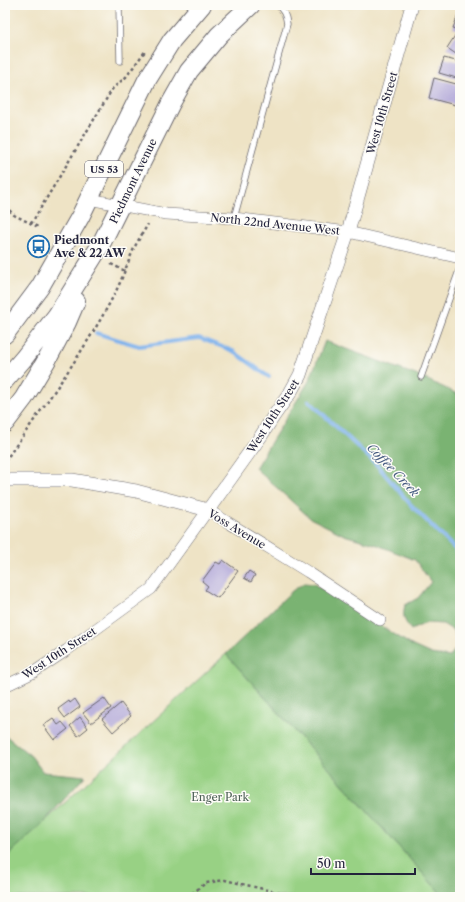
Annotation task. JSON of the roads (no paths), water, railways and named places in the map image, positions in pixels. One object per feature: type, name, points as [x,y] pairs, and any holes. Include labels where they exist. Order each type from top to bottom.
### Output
[{"type":"highway","name":"US 53","points":[[5,334],[40,287],[80,217],[147,80],[172,40],[202,5]]},
{"type":"highway","name":"Piedmont Avenue","points":[[5,380],[24,358],[56,315],[100,246],[171,103],[189,71],[219,35],[251,5]]},
{"type":"highway","points":[[5,423],[24,398],[48,358],[67,322],[100,246]]},
{"type":"street","name":"West 10th Street","points":[[5,686],[34,672],[62,654],[151,589],[261,436],[290,393],[300,375],[348,232],[412,5]]},
{"type":"street","name":"North 22nd Avenue West","points":[[89,199],[166,214],[234,218],[348,232],[460,258]]},
{"type":"street","name":"Voss Avenue","points":[[5,480],[72,480],[136,491],[208,510],[308,572],[380,620]]},
{"type":"lane","points":[[119,5],[120,61]]},
{"type":"lane","points":[[234,218],[287,24],[283,11],[278,5]]},
{"type":"lane","points":[[421,377],[460,268]]},
{"type":"waterway","name":"Coffee Creek","points":[[96,333],[139,346],[199,338],[233,351],[269,377]]},
{"type":"waterway","name":"Coffee Creek","points":[[309,401],[377,465],[411,505],[455,549],[460,556]]},
{"type":"waterway","name":"Coffee Creek","points":[[460,684],[460,731]]},
{"type":"place","name":"Piedmont Ave & 22 AW","points":[[38,246]]},
{"type":"park label","name":"Enger Park","points":[[220,797]]}]
